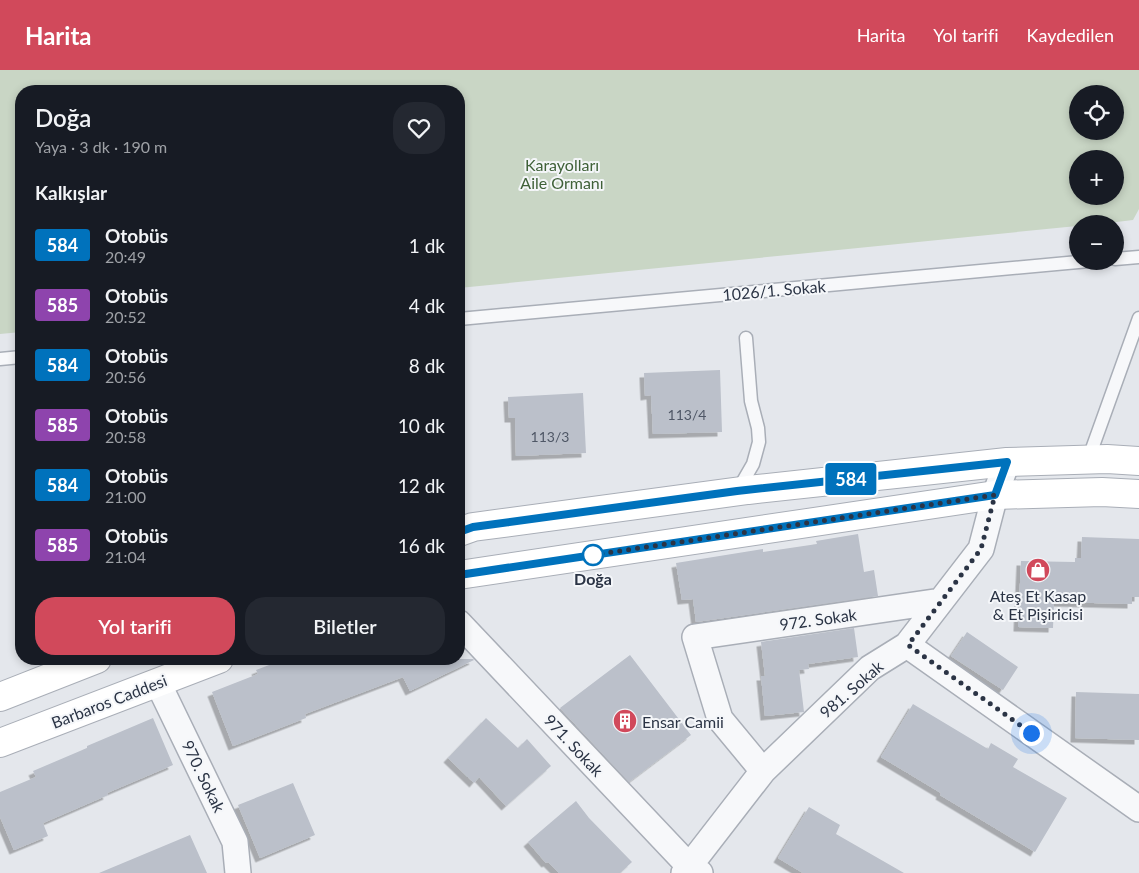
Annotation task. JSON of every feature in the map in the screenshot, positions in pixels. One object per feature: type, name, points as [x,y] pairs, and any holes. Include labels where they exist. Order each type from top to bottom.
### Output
[{"type":"main road","points":[[465,530],[473,527],[737,491],[1007,462],[1107,459],[1139,461]]},
{"type":"main road","points":[[465,574],[995,495],[1102,492],[1139,494]]},
{"type":"main road","points":[[0,697],[82,665]]},
{"type":"main road","name":"Barbaros Caddesi","points":[[0,743],[204,665]]},
{"type":"street","name":"981. Sokak","points":[[691,871],[763,771],[870,668],[908,645],[942,601],[981,549],[995,495],[1007,462]]},
{"type":"street","name":"972. Sokak","points":[[763,771],[720,719],[695,637],[942,601]]},
{"type":"street","name":"971. Sokak","points":[[465,629],[691,871]]},
{"type":"street","points":[[908,645],[1139,809]]},
{"type":"street","name":"970. Sokak","points":[[158,683],[235,842],[238,873]]},
{"type":"lane","points":[[1124,258],[1139,257]]},
{"type":"lane","name":"1026/1. Sokak","points":[[465,318],[1069,263]]},
{"type":"lane","points":[[1088,460],[1139,318]]},
{"type":"lane","points":[[737,491],[753,464],[759,442],[758,428],[751,402],[746,338]]},
{"type":"lane","points":[[0,359],[15,358]]},
{"type":"green space","name":"Karayolları Aile Ormanı","points":[[0,70],[1139,70],[1139,209],[1133,220],[1124,221],[1124,215],[1069,215],[1069,227],[465,287],[465,85],[15,85],[15,333],[0,334]]},
{"type":"building","points":[[720,370],[722,432],[653,434],[651,395],[645,396],[644,373]]},
{"type":"building","points":[[583,393],[586,453],[516,456],[515,418],[509,418],[508,397]]},
{"type":"building","points":[[858,534],[864,572],[874,570],[878,596],[696,622],[693,599],[682,600],[676,563],[763,549],[763,552],[817,544],[816,541]]},
{"type":"building","points":[[1082,537],[1139,539],[1139,597],[1132,597],[1132,604],[1054,602],[1053,628],[1018,627],[1021,561],[1075,562],[1075,558],[1081,558]]},
{"type":"building","points":[[854,628],[858,657],[808,664],[809,669],[799,670],[804,712],[765,716],[761,676],[765,676],[761,642]]},
{"type":"building","points":[[967,632],[1018,667],[1003,690],[951,656]]},
{"type":"building","name":"Ensar Camii","points":[[630,655],[691,735],[629,782],[560,708]]},
{"type":"building","points":[[465,659],[474,660],[465,664]]},
{"type":"building","points":[[269,665],[464,665],[410,691],[403,677],[305,714],[306,718],[233,746],[212,692],[258,674],[256,670]]},
{"type":"building","points":[[1076,692],[1139,694],[1139,740],[1075,738]]},
{"type":"building","points":[[913,704],[988,749],[991,743],[1018,759],[1013,767],[1067,798],[1035,852],[881,757]]},
{"type":"building","points":[[153,718],[173,765],[43,823],[48,836],[14,850],[0,817],[0,792],[36,777],[33,771]]},
{"type":"building","points":[[486,718],[518,748],[527,739],[551,766],[506,806],[479,777],[474,783],[448,758]]},
{"type":"building","points":[[293,783],[315,835],[260,858],[238,805]]},
{"type":"building","points":[[576,801],[589,818],[632,862],[620,873],[559,873],[548,862],[546,863],[528,842]]},
{"type":"building","points":[[809,807],[840,825],[836,834],[904,873],[803,873],[778,858]]},
{"type":"building","points":[[190,835],[207,873],[99,873]]},
{"type":"bus line","name":"584","points":[[465,530],[473,527],[737,491],[1007,462],[995,495],[465,574]]},
{"type":"place","name":"Doğa","points":[[593,555]]},
{"type":"place","name":"Ateş Et Kasap & Et Pişiricisi","points":[[1038,570]]},
{"type":"place","name":"Ensar Camii","points":[[625,721]]},
{"type":"route","points":[[593,555],[995,495],[981,549],[908,645],[1031,733]]}]
